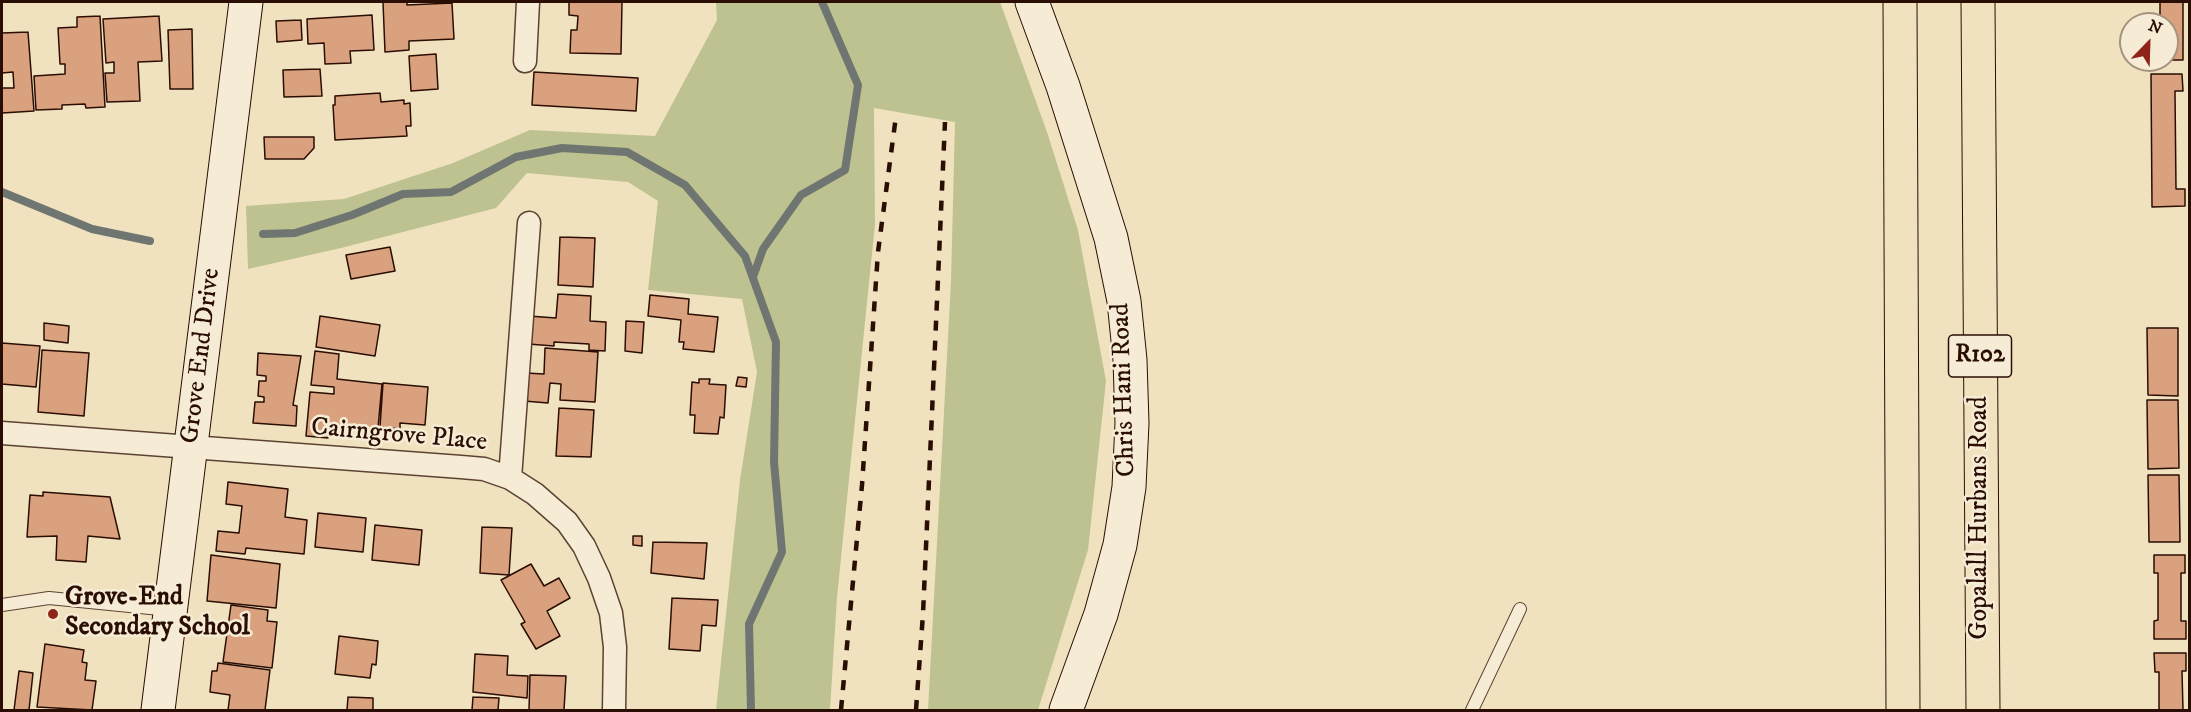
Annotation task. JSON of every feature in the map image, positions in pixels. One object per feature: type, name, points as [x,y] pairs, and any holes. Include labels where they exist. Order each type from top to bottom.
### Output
[{"type":"highway","points":[[1900,2],[1903,711]]},
{"type":"highway","name":"Gopalall Hurbans Road","points":[[1978,2],[1983,711]]},
{"type":"street","name":"Grove End Drive","points":[[158,711],[246,2]]},
{"type":"street","points":[[525,61],[528,2]]},
{"type":"street","name":"Chris Hani Road","points":[[1032,2],[1063,86],[1111,238],[1124,301],[1130,360],[1132,423],[1129,488],[1120,545],[1101,614],[1066,711]]},
{"type":"street","points":[[510,478],[529,223]]},
{"type":"street","name":"Cairngrove Place","points":[[2,433],[484,469],[510,478],[535,494],[567,522],[584,546],[599,578],[611,613],[615,647],[614,711]]},
{"type":"lane","points":[[2,605],[49,598],[171,610]]},
{"type":"lane","points":[[1472,711],[1520,609]]},
{"type":"green space","points":[[716,2],[1000,2],[1047,132],[1078,230],[1106,381],[1088,550],[1038,710],[928,710],[951,281],[955,122],[874,108],[875,224],[837,597],[830,710],[716,710],[740,480],[757,372],[742,299],[648,290],[658,201],[628,182],[527,173],[496,208],[341,248],[248,269],[246,206],[344,199],[453,163],[530,130],[655,136],[717,20]]},
{"type":"building","points":[[383,2],[407,2],[407,5],[452,3],[454,39],[409,41],[409,50],[385,52]]},
{"type":"building","points":[[569,2],[622,2],[621,54],[570,53],[571,30],[577,30],[578,16],[569,15]]},
{"type":"building","points":[[2160,2],[2183,2],[2183,60],[2179,60],[2179,12],[2160,12]]},
{"type":"building","points":[[372,15],[374,50],[350,51],[351,63],[325,64],[324,43],[308,44],[307,19]]},
{"type":"building","points":[[100,16],[105,107],[86,108],[85,104],[62,105],[62,109],[36,110],[34,76],[65,74],[65,64],[60,64],[58,28],[77,27],[77,17]]},
{"type":"building","points":[[159,16],[162,61],[138,62],[140,101],[107,102],[105,73],[114,73],[114,62],[106,63],[103,19]]},
{"type":"building","points":[[301,20],[302,40],[277,42],[276,21]]},
{"type":"building","points":[[192,29],[193,89],[170,89],[168,30]]},
{"type":"building","points":[[28,32],[34,111],[2,113],[2,88],[14,88],[13,72],[2,73],[2,33]]},
{"type":"building","points":[[436,54],[438,89],[411,91],[409,56]]},
{"type":"building","points":[[320,69],[322,96],[284,97],[283,70]]},
{"type":"building","points":[[534,72],[638,78],[636,111],[532,105]]},
{"type":"building","points":[[2151,74],[2182,74],[2183,91],[2175,91],[2176,189],[2185,189],[2185,206],[2152,207]]},
{"type":"building","points":[[380,93],[381,102],[404,100],[404,104],[410,103],[411,126],[406,126],[407,136],[335,140],[333,105],[335,105],[335,96]]},
{"type":"building","points":[[264,137],[314,137],[314,148],[304,159],[265,159]]},
{"type":"building","points":[[560,237],[595,238],[593,287],[558,285]]},
{"type":"building","points":[[390,247],[395,271],[351,279],[346,255]]},
{"type":"building","points":[[558,294],[591,296],[590,321],[606,322],[605,351],[589,350],[589,344],[554,342],[554,346],[528,344],[529,316],[556,318]]},
{"type":"building","points":[[650,295],[689,299],[688,314],[718,317],[714,352],[683,349],[684,342],[679,342],[681,320],[648,316]]},
{"type":"building","points":[[320,316],[380,325],[375,356],[316,347]]},
{"type":"building","points":[[626,321],[644,322],[642,353],[625,351]]},
{"type":"building","points":[[44,323],[69,326],[68,343],[44,340]]},
{"type":"building","points":[[2147,328],[2178,328],[2178,396],[2148,395]]},
{"type":"building","points":[[2,343],[40,346],[36,387],[2,384]]},
{"type":"building","points":[[545,348],[598,352],[595,402],[560,400],[561,384],[550,383],[548,403],[524,401],[526,373],[544,374]]},
{"type":"building","points":[[42,350],[89,353],[84,416],[38,412]]},
{"type":"building","points":[[315,351],[339,354],[337,379],[382,384],[377,439],[363,438],[364,430],[329,427],[328,438],[306,436],[310,392],[334,394],[334,387],[311,385]]},
{"type":"building","points":[[258,353],[301,356],[293,405],[297,406],[296,426],[253,423],[255,402],[264,402],[264,397],[258,396],[259,381],[266,381],[266,376],[257,375]]},
{"type":"building","points":[[738,377],[747,378],[746,387],[736,386]]},
{"type":"building","points":[[699,379],[710,379],[709,384],[726,385],[724,418],[720,417],[718,434],[694,433],[695,415],[690,415],[692,382],[699,383]]},
{"type":"building","points":[[383,383],[428,387],[425,425],[400,423],[400,429],[380,427]]},
{"type":"building","points":[[2147,400],[2178,400],[2179,468],[2148,469]]},
{"type":"building","points":[[559,408],[594,410],[591,457],[556,456]]},
{"type":"building","points":[[2148,475],[2179,475],[2180,542],[2149,542]]},
{"type":"building","points":[[228,482],[288,489],[285,517],[307,520],[304,554],[246,548],[245,554],[216,551],[218,531],[239,533],[242,506],[226,504]]},
{"type":"building","points":[[43,492],[110,497],[120,539],[88,536],[86,562],[56,560],[57,536],[27,537],[30,495],[43,496]]},
{"type":"building","points":[[318,513],[366,518],[363,552],[315,547]]},
{"type":"building","points":[[375,525],[422,530],[419,565],[372,560]]},
{"type":"building","points":[[482,527],[512,528],[509,575],[480,573]]},
{"type":"building","points":[[633,536],[642,536],[642,546],[633,545]]},
{"type":"building","points":[[653,542],[707,543],[704,579],[651,573]]},
{"type":"building","points":[[211,555],[280,564],[276,608],[207,601]]},
{"type":"building","points":[[2154,555],[2185,555],[2185,573],[2181,573],[2181,621],[2186,621],[2186,639],[2154,639],[2154,621],[2158,620],[2158,573],[2154,573]]},
{"type":"building","points":[[531,564],[544,586],[559,578],[570,598],[547,611],[560,636],[536,649],[521,624],[525,622],[501,580]]},
{"type":"building","points":[[672,598],[718,600],[716,626],[702,625],[700,651],[669,649]]},
{"type":"building","points":[[231,605],[268,610],[267,621],[277,622],[272,668],[223,662]]},
{"type":"building","points":[[339,636],[378,641],[376,665],[372,664],[370,678],[335,674]]},
{"type":"building","points":[[45,644],[84,650],[82,662],[87,663],[85,680],[96,681],[92,710],[37,707]]},
{"type":"building","points":[[2154,653],[2186,653],[2186,671],[2182,671],[2183,710],[2159,710],[2159,672],[2155,672]]},
{"type":"building","points":[[475,654],[508,656],[507,675],[528,676],[527,698],[473,692]]},
{"type":"building","points":[[218,663],[270,670],[265,710],[228,710],[230,695],[210,692],[212,671],[217,671]]},
{"type":"building","points":[[19,671],[33,673],[29,710],[14,710]]},
{"type":"building","points":[[530,675],[566,676],[564,710],[529,710]]},
{"type":"building","points":[[348,697],[373,698],[373,710],[347,710]]},
{"type":"building","points":[[473,697],[499,698],[498,710],[472,710]]},
{"type":"waterway","points":[[753,277],[763,249],[801,195],[845,170],[858,85],[822,2]]},
{"type":"waterway","points":[[263,234],[295,233],[352,215],[403,194],[451,192],[516,157],[562,148],[627,152],[685,185],[745,256],[776,342],[774,462],[782,552],[749,624],[751,710]]},
{"type":"waterway","points":[[2,192],[92,229],[150,241]]},
{"type":"railway","points":[[841,710],[862,485],[878,252],[896,116]]},
{"type":"railway","points":[[916,710],[923,614],[945,122]]},
{"type":"place","name":"Grove-End Secondary School","points":[[53,614]]}]
